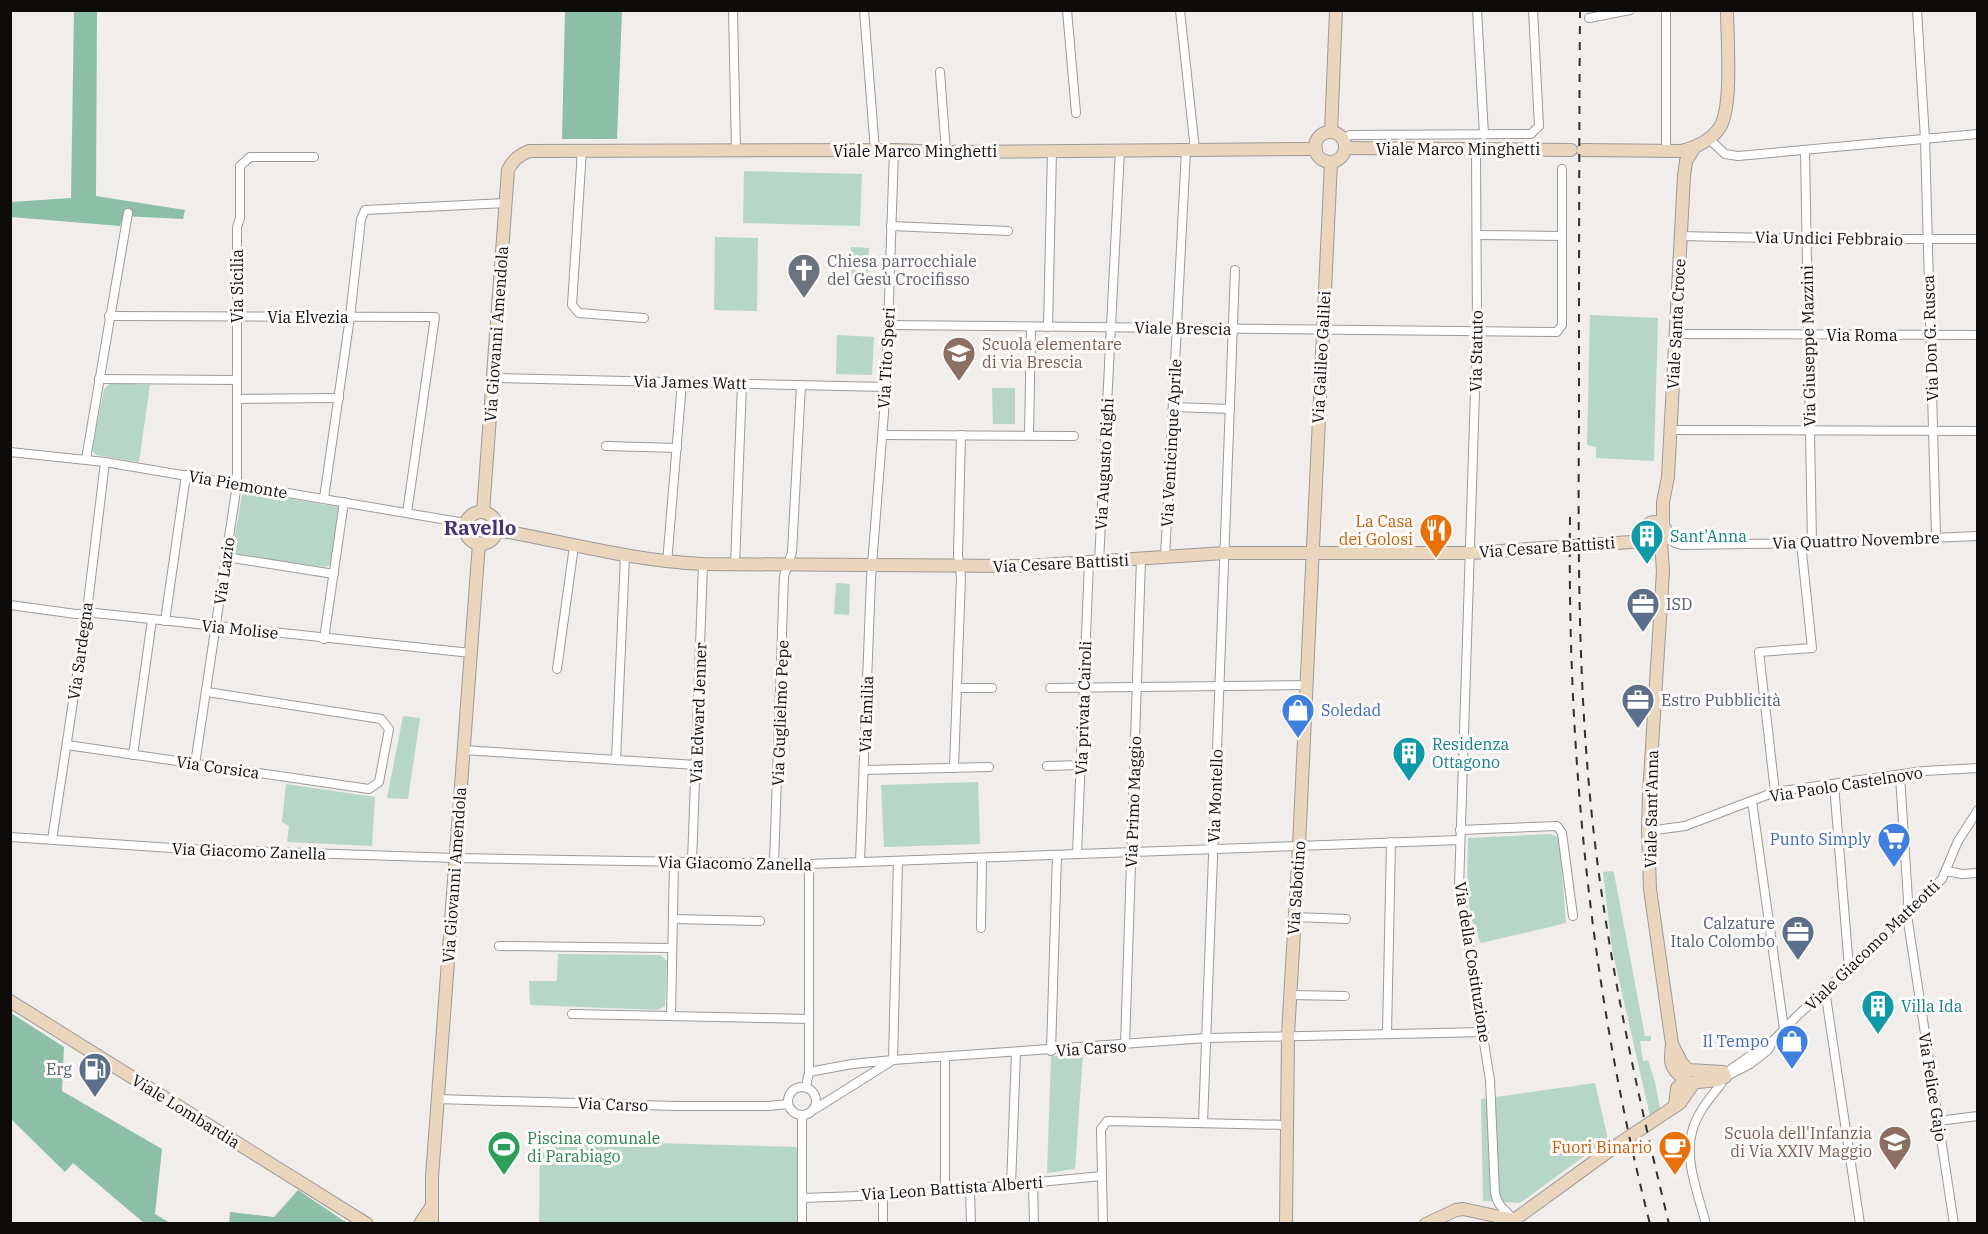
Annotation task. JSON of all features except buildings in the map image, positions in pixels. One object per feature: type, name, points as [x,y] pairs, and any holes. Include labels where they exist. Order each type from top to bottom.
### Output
[{"type":"street","points":[[733,10],[736,150]]},
{"type":"street","points":[[864,10],[875,151]]},
{"type":"street","points":[[1067,10],[1076,113]]},
{"type":"street","name":"Via Venticinque Aprile","points":[[1165,557],[1177,328],[1191,150],[1180,10]]},
{"type":"street","points":[[1331,132],[1336,10]]},
{"type":"street","points":[[1477,10],[1484,135]]},
{"type":"street","points":[[1344,144],[1335,133],[1331,132],[1321,135],[1316,149],[1322,160],[1331,162],[1339,159],[1350,135],[1531,134],[1539,126],[1533,10]]},
{"type":"street","points":[[1589,18],[1630,10]]},
{"type":"street","points":[[1666,10],[1666,151]]},
{"type":"street","points":[[1694,148],[1709,139],[1720,127],[1726,111],[1727,10]]},
{"type":"street","name":"Via Don G. Rusca","points":[[1917,10],[1925,139],[1936,537]]},
{"type":"street","points":[[940,72],[946,152]]},
{"type":"street","points":[[1709,139],[1725,153],[1738,156],[1977,134]]},
{"type":"street","name":"Viale Marco Minghetti","points":[[1344,144],[1476,149],[1666,151],[1694,148]]},
{"type":"street","name":"Viale Santa Croce","points":[[1654,534],[1668,477],[1684,168],[1694,148]]},
{"type":"street","name":"Viale Marco Minghetti","points":[[516,159],[529,151],[582,150],[946,152],[1316,149]]},
{"type":"street","name":"Via Statuto","points":[[1471,553],[1477,330],[1476,149]]},
{"type":"street","points":[[582,150],[572,305],[579,313],[644,318]]},
{"type":"street","name":"Via Tito Speri","points":[[873,565],[886,387],[894,150]]},
{"type":"street","name":"Via Augusto Righi","points":[[1094,562],[1111,328],[1120,150]]},
{"type":"street","name":"Via Giuseppe Mazzini","points":[[1805,150],[1812,543]]},
{"type":"street","points":[[1048,327],[1052,151]]},
{"type":"street","name":"Via Sicilia","points":[[237,484],[237,227],[240,218],[240,166],[250,157],[314,157]]},
{"type":"street","name":"Via Giovanni Amendola","points":[[483,512],[508,170],[516,159]]},
{"type":"street","name":"Via Galileo Galilei","points":[[1312,552],[1331,162]]},
{"type":"street","points":[[1476,235],[1562,236],[1562,169]]},
{"type":"street","points":[[324,498],[350,317],[361,219],[365,210],[505,203]]},
{"type":"street","points":[[86,459],[128,213]]},
{"type":"street","points":[[891,226],[1008,231]]},
{"type":"street","name":"Viale Brescia","points":[[888,326],[1557,332],[1562,325],[1562,236]]},
{"type":"street","name":"Via Undici Febbraio","points":[[1680,236],[1977,239]]},
{"type":"street","name":"Via Montello","points":[[1203,1123],[1235,270]]},
{"type":"street","name":"Via Elvezia","points":[[110,316],[435,317],[407,513]]},
{"type":"street","points":[[1029,435],[1030,327]]},
{"type":"street","name":"Via Roma","points":[[1676,334],[1977,335]]},
{"type":"street","name":"Via James Watt","points":[[494,378],[886,387]]},
{"type":"street","points":[[99,379],[237,380]]},
{"type":"street","points":[[668,562],[682,382]]},
{"type":"street","points":[[735,564],[742,384]]},
{"type":"street","name":"Via Guglielmo Pepe","points":[[774,864],[784,576],[792,552],[801,385]]},
{"type":"street","points":[[237,399],[339,398]]},
{"type":"street","points":[[1173,407],[1230,409]]},
{"type":"street","points":[[1671,430],[1977,430]]},
{"type":"street","points":[[882,435],[1074,436]]},
{"type":"street","points":[[954,768],[961,577],[958,555],[961,435]]},
{"type":"street","points":[[606,447],[677,448]]},
{"type":"street","name":"Via Piemonte","points":[[10,452],[86,459],[465,523]]},
{"type":"street","name":"Via Sardegna","points":[[52,840],[86,614],[105,462]]},
{"type":"street","points":[[165,621],[186,475]]},
{"type":"street","name":"Via Lazio","points":[[195,764],[237,484]]},
{"type":"street","points":[[324,639],[344,502]]},
{"type":"street","points":[[483,512],[494,518],[496,530],[490,540],[478,543],[467,536],[465,523],[472,514],[483,512]]},
{"type":"street","name":"Via Cesare Battisti","points":[[496,530],[625,556],[668,562],[960,566],[1027,566],[1225,553],[1471,553],[1579,547],[1628,541],[1654,534]]},
{"type":"street","name":"Via Quattro Novembre","points":[[1654,534],[1682,545],[1812,543],[1977,536]]},
{"type":"street","name":"Viale Sant'Anna","points":[[1654,534],[1656,553],[1663,571],[1648,831],[1650,890],[1672,1044],[1671,1065],[1674,1071],[1687,1078]]},
{"type":"street","name":"Via Giovanni Amendola","points":[[432,1224],[437,1099],[478,543]]},
{"type":"street","points":[[1775,792],[1760,652],[1812,648],[1802,543]]},
{"type":"street","points":[[557,669],[574,546]]},
{"type":"street","name":"Via Sabotino","points":[[1286,1224],[1288,1035],[1312,552]]},
{"type":"street","name":"Via della Costituzione","points":[[1471,553],[1459,887],[1491,1087],[1495,1193],[1500,1207],[1514,1222]]},
{"type":"street","points":[[616,760],[625,556]]},
{"type":"street","points":[[226,558],[334,574]]},
{"type":"street","name":"Via Primo Maggio","points":[[1125,1045],[1141,559]]},
{"type":"street","name":"Via privata Cairoli","points":[[1077,854],[1084,687],[1094,562]]},
{"type":"street","name":"Via Edward Jenner","points":[[692,862],[703,564]]},
{"type":"street","name":"Via Emilia","points":[[860,862],[873,565]]},
{"type":"street","name":"Via Molise","points":[[10,605],[76,614],[471,653]]},
{"type":"street","points":[[133,755],[152,620]]},
{"type":"street","points":[[1050,688],[1306,684]]},
{"type":"street","points":[[957,688],[992,688]]},
{"type":"street","name":"Via Corsica","points":[[67,745],[369,789],[379,782],[389,729],[381,719],[207,692]]},
{"type":"street","points":[[463,750],[696,765]]},
{"type":"street","points":[[1047,766],[1081,765]]},
{"type":"street","points":[[864,770],[989,767]]},
{"type":"street","name":"Via Paolo Castelnovo","points":[[1648,831],[1685,826],[1775,792],[1933,770],[1977,768]]},
{"type":"street","name":"Via Felice Gajo","points":[[1900,776],[1907,915],[1954,1224]]},
{"type":"street","points":[[1834,785],[1849,968]]},
{"type":"street","points":[[1752,801],[1784,1029]]},
{"type":"street","name":"Viale Giacomo Matteotti","points":[[1687,1078],[1723,1076],[1750,1064],[1768,1050],[1784,1029],[1907,915],[1942,879],[1958,841],[1977,810]]},
{"type":"street","points":[[1460,830],[1557,826],[1562,833],[1573,916]]},
{"type":"street","name":"Via Giacomo Zanella","points":[[10,837],[186,849],[455,858],[774,864],[1460,840]]},
{"type":"street","points":[[1386,1033],[1391,842]]},
{"type":"street","points":[[1051,1051],[1057,855]]},
{"type":"street","points":[[981,928],[982,858]]},
{"type":"street","points":[[893,1060],[898,861]]},
{"type":"street","points":[[670,1016],[674,862]]},
{"type":"street","points":[[806,1088],[809,1072],[809,864]]},
{"type":"street","points":[[1946,871],[1962,874],[1977,873]]},
{"type":"street","points":[[1294,917],[1346,919]]},
{"type":"street","points":[[672,919],[760,921]]},
{"type":"street","points":[[500,946],[672,948]]},
{"type":"street","points":[[1826,990],[1860,1224]]},
{"type":"street","points":[[1290,995],[1345,996]]},
{"type":"street","name":"Viale Lombardia","points":[[10,1001],[364,1223]]},
{"type":"street","points":[[572,1014],[809,1019]]},
{"type":"street","name":"Via Carso","points":[[809,1072],[852,1064],[893,1060],[1051,1051],[1207,1038],[1484,1032]]},
{"type":"street","points":[[1011,1185],[1016,1053]]},
{"type":"street","points":[[945,1058],[945,1191]]},
{"type":"street","name":"Via Carso","points":[[815,1109],[893,1060]]},
{"type":"street","points":[[1706,1224],[1690,1154],[1690,1141],[1698,1118],[1721,1084],[1723,1076]]},
{"type":"street","points":[[1426,1224],[1450,1212],[1463,1209],[1514,1222],[1675,1106],[1687,1095],[1687,1078]]},
{"type":"street","points":[[796,1088],[806,1088],[816,1096],[815,1109],[802,1116],[793,1112],[788,1104],[792,1091],[796,1088]]},
{"type":"street","name":"Via Carso","points":[[437,1099],[676,1106],[788,1104]]},
{"type":"street","points":[[802,1116],[802,1224]]},
{"type":"street","points":[[1938,1121],[1977,1116]]},
{"type":"street","points":[[1103,1224],[1101,1128],[1107,1122],[1288,1125]]},
{"type":"street","name":"Via Leon Battista Alberti","points":[[802,1198],[945,1191],[1102,1176]]},
{"type":"street","points":[[1033,1183],[1034,1224]]},
{"type":"street","points":[[970,1188],[971,1224]]},
{"type":"street","points":[[883,1195],[883,1224]]},
{"type":"street","name":"Via Giovanni Amendola","points":[[420,1224],[431,1207]]},
{"type":"green space","points":[[74,11],[97,11],[96,196],[185,210],[183,219],[123,216],[120,226],[11,217],[11,202],[71,198]]},
{"type":"green space","points":[[565,11],[622,11],[617,139],[562,139]]},
{"type":"green space","points":[[744,171],[862,174],[860,226],[743,223]]},
{"type":"green space","points":[[715,237],[758,238],[757,311],[714,310]]},
{"type":"green space","points":[[851,247],[869,248],[868,279],[850,278]]},
{"type":"green space","points":[[1590,315],[1658,318],[1654,461],[1596,458],[1596,447],[1587,445]]},
{"type":"green space","points":[[837,335],[874,337],[872,375],[836,374]]},
{"type":"green space","points":[[111,383],[150,385],[139,462],[96,455],[92,450],[104,389]]},
{"type":"green space","points":[[992,388],[1015,388],[1015,424],[993,424]]},
{"type":"green space","points":[[246,491],[339,507],[332,564],[325,567],[238,555],[232,552],[242,495]]},
{"type":"green space","points":[[836,583],[850,584],[849,615],[834,614]]},
{"type":"green space","points":[[403,716],[420,718],[408,799],[387,798]]},
{"type":"green space","points":[[978,782],[980,844],[884,847],[881,785]]},
{"type":"green space","points":[[286,784],[375,797],[372,846],[287,842],[289,826],[282,822]]},
{"type":"green space","points":[[1550,834],[1559,837],[1566,923],[1481,943],[1475,931],[1469,905],[1468,838]]},
{"type":"green space","points":[[1612,871],[1645,1036],[1651,1036],[1651,1041],[1640,1041],[1643,1061],[1648,1060],[1660,1108],[1650,1116],[1612,949],[1603,872]]},
{"type":"green space","points":[[558,954],[660,955],[667,961],[665,1006],[658,1010],[530,1005],[529,981],[557,981]]},
{"type":"green space","points":[[11,1013],[64,1047],[62,1091],[162,1149],[155,1214],[170,1223],[144,1223],[73,1163],[65,1172],[11,1119]]},
{"type":"green space","points":[[1083,1054],[1075,1169],[1047,1173],[1051,1056]]},
{"type":"green space","points":[[1595,1083],[1608,1139],[1520,1203],[1483,1201],[1481,1099]]},
{"type":"green space","points":[[540,1140],[799,1147],[798,1223],[539,1224]]},
{"type":"green space","points":[[298,1190],[347,1223],[229,1223],[230,1212],[274,1217]]},
{"type":"railway","points":[[1580,10],[1579,569],[1584,724],[1599,876],[1615,976],[1669,1224]]},
{"type":"railway","points":[[1570,517],[1573,695],[1578,784],[1587,873],[1612,1050],[1650,1224]]},
{"type":"place","name":"Chiesa parrocchiale del Gesù Crocifisso","points":[[804,299]]},
{"type":"place","name":"Scuola elementare di via Brescia","points":[[959,382]]},
{"type":"place","name":"La Casa dei Golosi","points":[[1436,559]]},
{"type":"place","name":"Sant'Anna","points":[[1647,565]]},
{"type":"place","name":"ISD","points":[[1643,633]]},
{"type":"place","name":"Estro Pubblicità","points":[[1638,729]]},
{"type":"place","name":"Soledad","points":[[1298,739]]},
{"type":"place","name":"Residenza Ottagono","points":[[1409,782]]},
{"type":"place","name":"Punto Simply","points":[[1894,868]]},
{"type":"place","name":"Calzature Italo Colombo","points":[[1798,961]]},
{"type":"place","name":"Villa Ida","points":[[1878,1035]]},
{"type":"place","name":"Il Tempo","points":[[1792,1070]]},
{"type":"place","name":"Erg","points":[[95,1098]]},
{"type":"place","name":"Scuola dell'Infanzia di Via XXIV Maggio","points":[[1895,1171]]},
{"type":"place","name":"Piscina comunale di Parabiago","points":[[504,1176]]},
{"type":"place","name":"Fuori Binario","points":[[1675,1176]]},
{"type":"district","name":"Ravello","points":[[480,527]]}]
